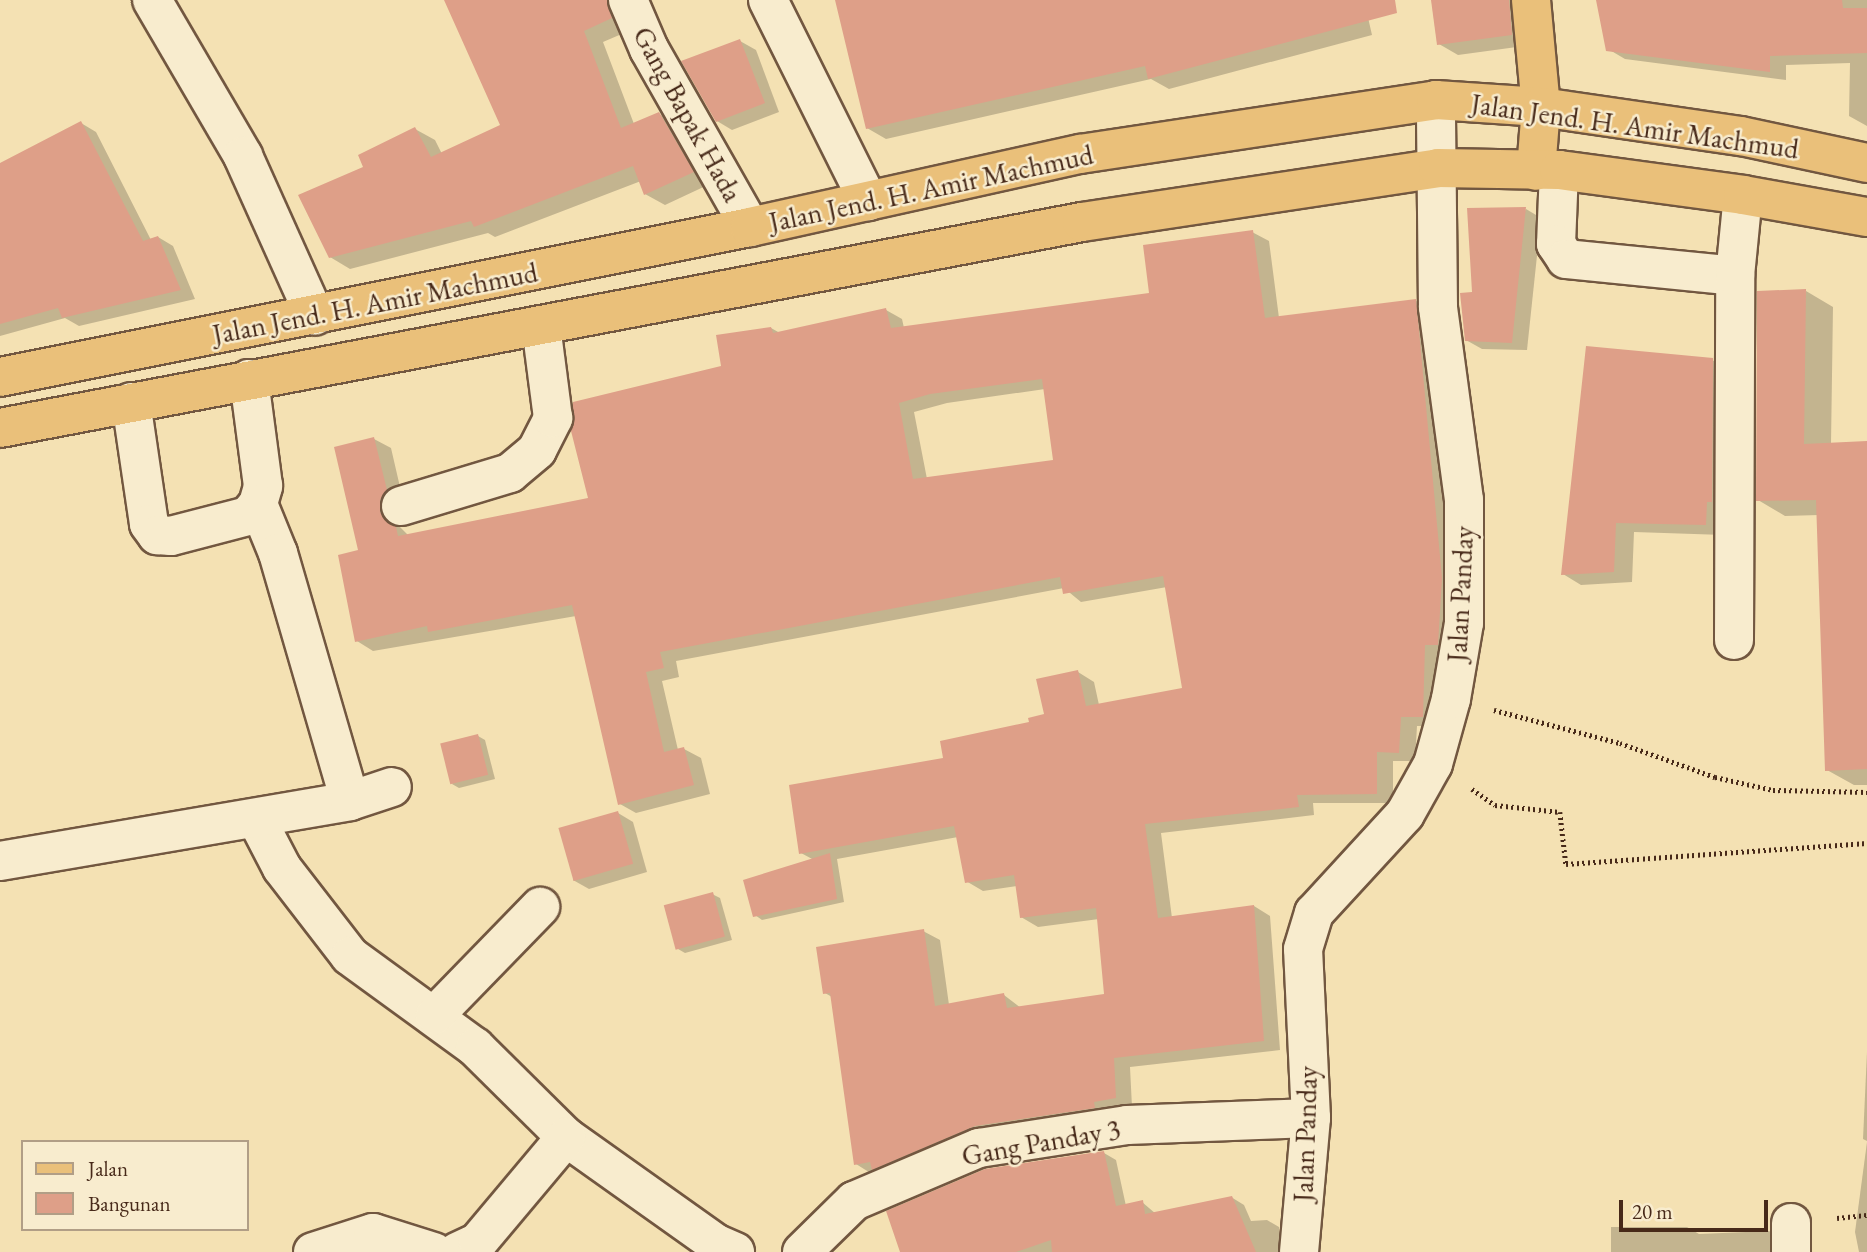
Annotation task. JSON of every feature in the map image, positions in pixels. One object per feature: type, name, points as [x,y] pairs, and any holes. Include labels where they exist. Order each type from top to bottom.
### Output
[{"type":"main road","points":[[1531,0],[1547,171]]},
{"type":"main road","name":"Jalan Jend. H. Amir Machmud","points":[[0,377],[750,227],[1080,154],[1436,100],[1541,107],[1741,136],[1867,163]]},
{"type":"main road","name":"Jalan Jend. H. Amir Machmud","points":[[0,428],[1082,222],[1438,168],[1547,171],[1743,195],[1867,217]]},
{"type":"street","points":[[152,0],[243,156],[315,316]]},
{"type":"street","name":"Gang Bapak Hada","points":[[628,0],[649,49],[750,227]]},
{"type":"street","points":[[768,0],[868,201]]},
{"type":"street","name":"Jalan Panday","points":[[1299,1252],[1311,1118],[1303,949],[1314,913],[1405,814],[1433,764],[1451,698],[1464,623],[1464,500],[1438,307],[1436,100]]},
{"type":"street","points":[[1547,171],[1556,244],[1566,259],[1735,276]]},
{"type":"street","points":[[1734,640],[1735,276],[1743,195]]},
{"type":"street","points":[[401,506],[510,473],[537,450],[554,418],[541,326]]},
{"type":"street","points":[[131,402],[149,524],[157,535],[171,536],[248,516],[258,504],[263,486],[249,379]]},
{"type":"street","points":[[258,504],[278,554],[349,801]]},
{"type":"street","points":[[0,861],[349,801],[392,786]]},
{"type":"street","points":[[256,818],[282,868],[350,956],[435,1015],[475,1048],[566,1137],[715,1243],[735,1252]]},
{"type":"street","points":[[435,1015],[540,907]]},
{"type":"street","name":"Gang Panday 3","points":[[802,1252],[853,1201],[979,1148],[1127,1125],[1311,1118]]},
{"type":"street","points":[[457,1252],[478,1242],[566,1137]]},
{"type":"street","points":[[313,1252],[373,1233],[435,1252]]},
{"type":"path","points":[[1451,698],[1619,743],[1715,777],[1773,790],[1867,792]]},
{"type":"path","points":[[1433,764],[1495,805],[1560,813],[1566,864],[1867,843]]},
{"type":"building","points":[[444,0],[607,0],[612,18],[584,31],[621,128],[659,112],[694,172],[644,195],[633,166],[474,227],[471,221],[329,258],[298,195],[363,167],[358,155],[415,127],[431,157],[500,125]]},
{"type":"building","points":[[835,0],[1395,0],[1397,13],[1148,79],[1145,66],[866,129]]},
{"type":"building","points":[[1431,0],[1509,0],[1512,35],[1437,45]]},
{"type":"building","points":[[1596,0],[1842,0],[1843,8],[1867,8],[1867,53],[1770,56],[1770,72],[1606,51]]},
{"type":"building","points":[[740,39],[765,103],[716,122],[681,61]]},
{"type":"building","points":[[81,121],[143,241],[158,236],[181,290],[62,318],[58,308],[0,324],[0,163]]},
{"type":"building","points":[[1526,207],[1512,343],[1465,341],[1460,293],[1472,292],[1467,208]]},
{"type":"building","points":[[1253,230],[1265,318],[1416,299],[1442,578],[1438,645],[1425,645],[1423,717],[1401,717],[1399,753],[1377,752],[1377,794],[1297,795],[1299,807],[1145,824],[1158,918],[1254,905],[1264,1041],[1114,1058],[1116,1098],[1094,1102],[1095,1108],[975,1126],[872,1170],[870,1162],[854,1165],[830,993],[823,994],[816,947],[924,929],[935,1006],[1004,993],[1007,1008],[1104,994],[1096,908],[1020,918],[1014,875],[965,883],[954,826],[799,854],[789,785],[943,758],[940,741],[1029,722],[1028,718],[1044,714],[1036,679],[1078,670],[1086,706],[1182,688],[1163,576],[1063,594],[1060,577],[660,652],[664,668],[646,672],[664,752],[684,747],[694,785],[618,805],[572,605],[428,632],[427,626],[355,642],[338,555],[358,550],[334,447],[374,437],[387,490],[380,500],[380,512],[396,527],[398,536],[588,498],[571,431],[573,402],[721,366],[716,335],[771,327],[773,333],[886,308],[891,328],[1149,293],[1143,245]],"holes":[[[1042,379],[1053,460],[913,479],[899,403],[930,394]]]},
{"type":"building","points":[[1806,289],[1804,444],[1867,441],[1867,769],[1825,771],[1816,500],[1756,501],[1757,291]]},
{"type":"building","points":[[1586,346],[1713,358],[1712,502],[1707,502],[1706,525],[1616,523],[1614,572],[1561,575]]},
{"type":"building","points":[[478,734],[488,775],[450,784],[440,743]]},
{"type":"building","points":[[618,811],[633,864],[574,881],[558,828]]},
{"type":"building","points":[[830,853],[837,899],[753,917],[743,880]]},
{"type":"building","points":[[713,892],[725,936],[676,950],[664,905]]},
{"type":"building","points":[[1104,1151],[1116,1206],[1143,1200],[1145,1214],[1232,1196],[1256,1252],[1052,1252],[1051,1240],[1016,1252],[900,1252],[886,1211],[985,1169]]}]
